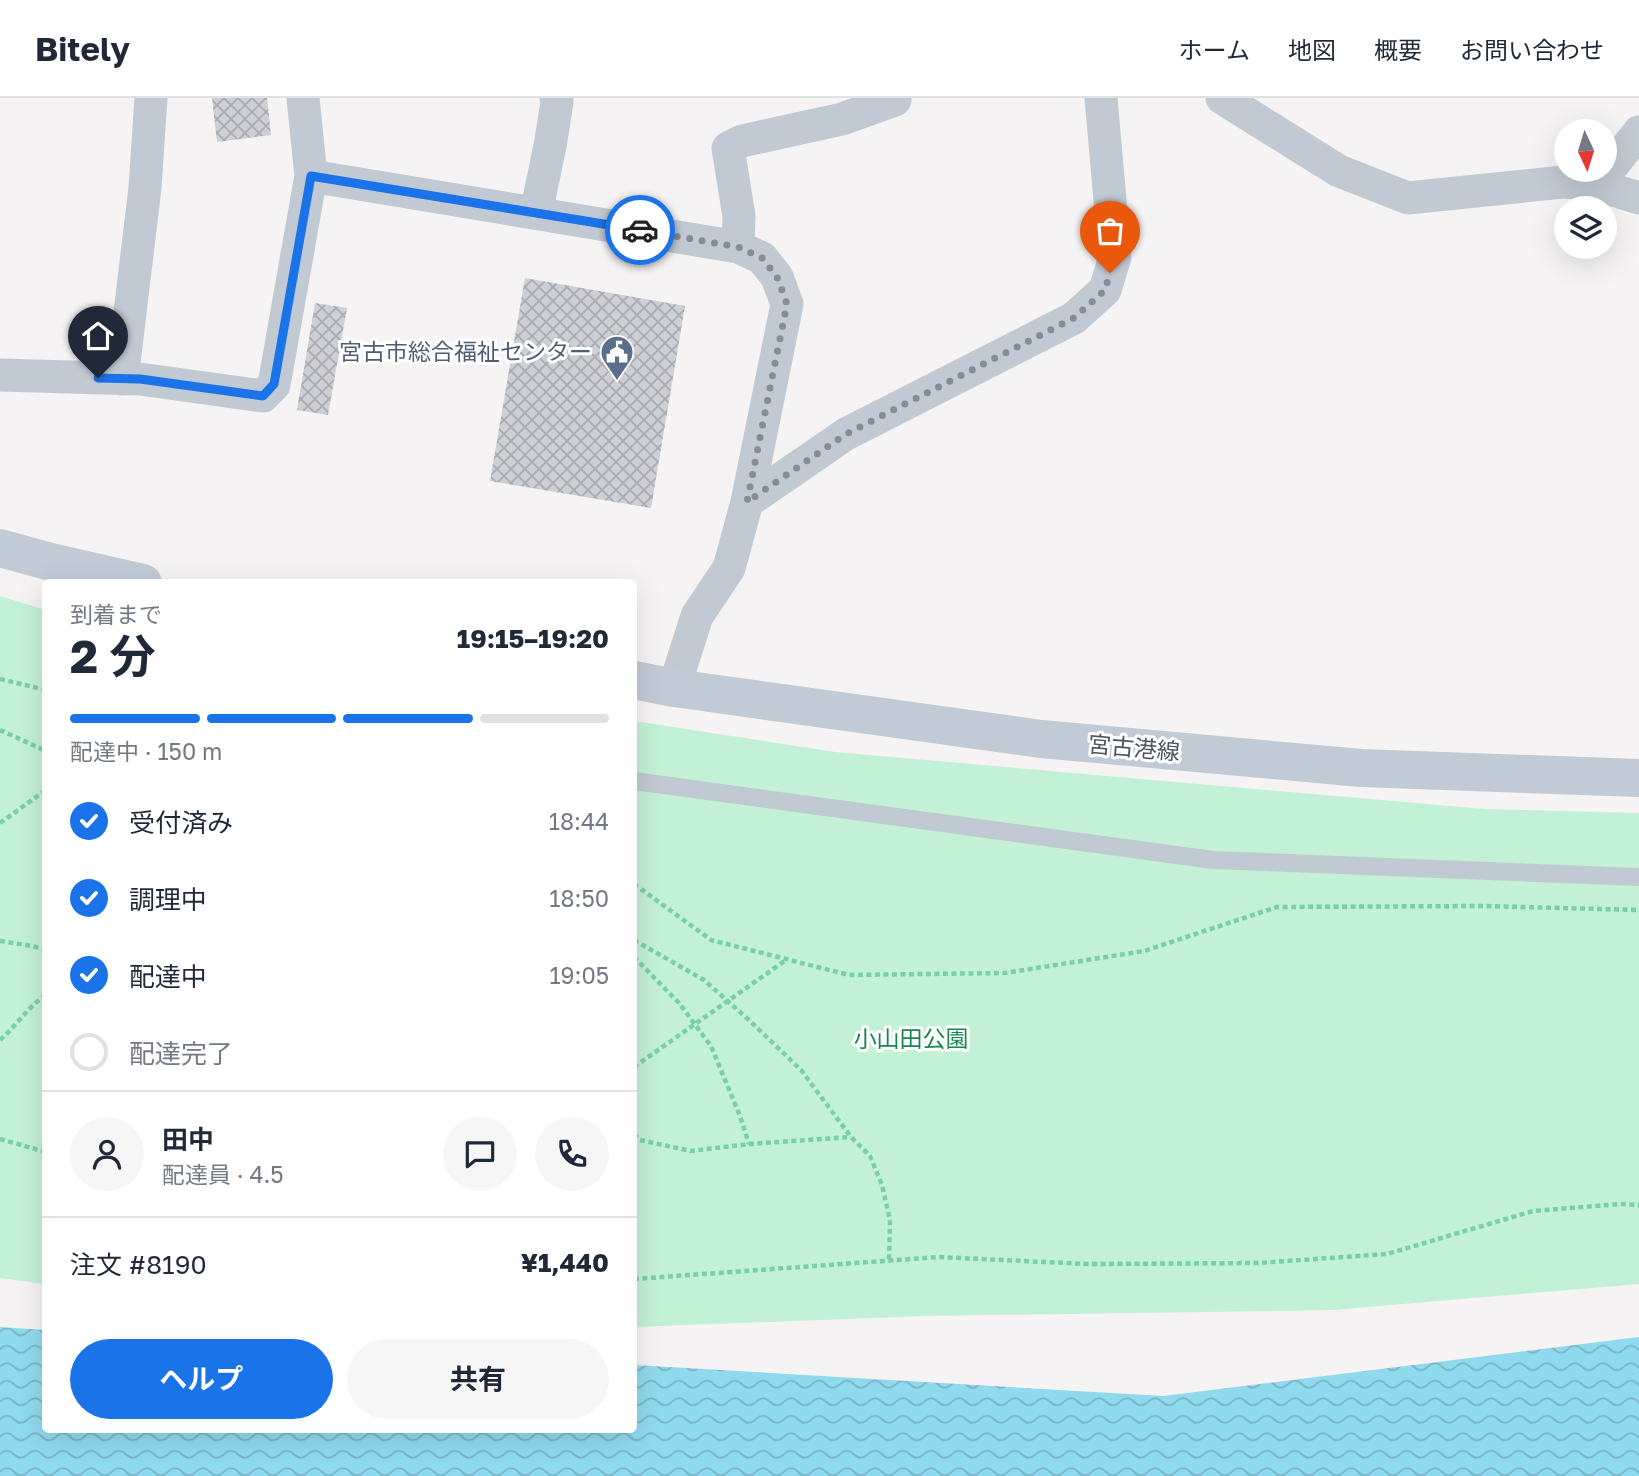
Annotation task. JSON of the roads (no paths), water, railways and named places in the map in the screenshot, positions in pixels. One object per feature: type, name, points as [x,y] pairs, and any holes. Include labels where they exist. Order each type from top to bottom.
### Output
[{"type":"main road","points":[[0,548],[125,579]]},
{"type":"main road","name":"宮古港線","points":[[637,681],[1041,739],[1361,768],[1639,778]]},
{"type":"street","points":[[122,379],[145,188],[151,98]]},
{"type":"street","points":[[0,375],[140,379],[263,396],[274,384],[311,176],[303,98]]},
{"type":"street","points":[[536,213],[550,146],[556,98]]},
{"type":"street","points":[[747,502],[846,434],[1074,318],[1105,290],[1115,257],[1101,98]]},
{"type":"street","points":[[1222,98],[1339,171],[1408,198],[1563,182],[1597,185],[1639,198]]},
{"type":"street","points":[[738,247],[739,216],[728,148],[742,141],[842,120],[895,100]]},
{"type":"street","points":[[1597,185],[1639,132]]},
{"type":"street","points":[[311,176],[738,247],[762,258],[777,277],[787,304],[747,502],[729,568],[697,616],[674,688]]},
{"type":"lane","points":[[637,781],[1213,860],[1639,877]]},
{"type":"water","points":[[0,1327],[42,1330],[42,1433],[637,1433],[637,1365],[1163,1396],[1639,1337],[1639,1476],[0,1476]]},
{"type":"place","name":"宮古市総合福祉センター","points":[[617,382]]},
{"type":"park label","name":"小山田公園","points":[[911,1039]]}]
